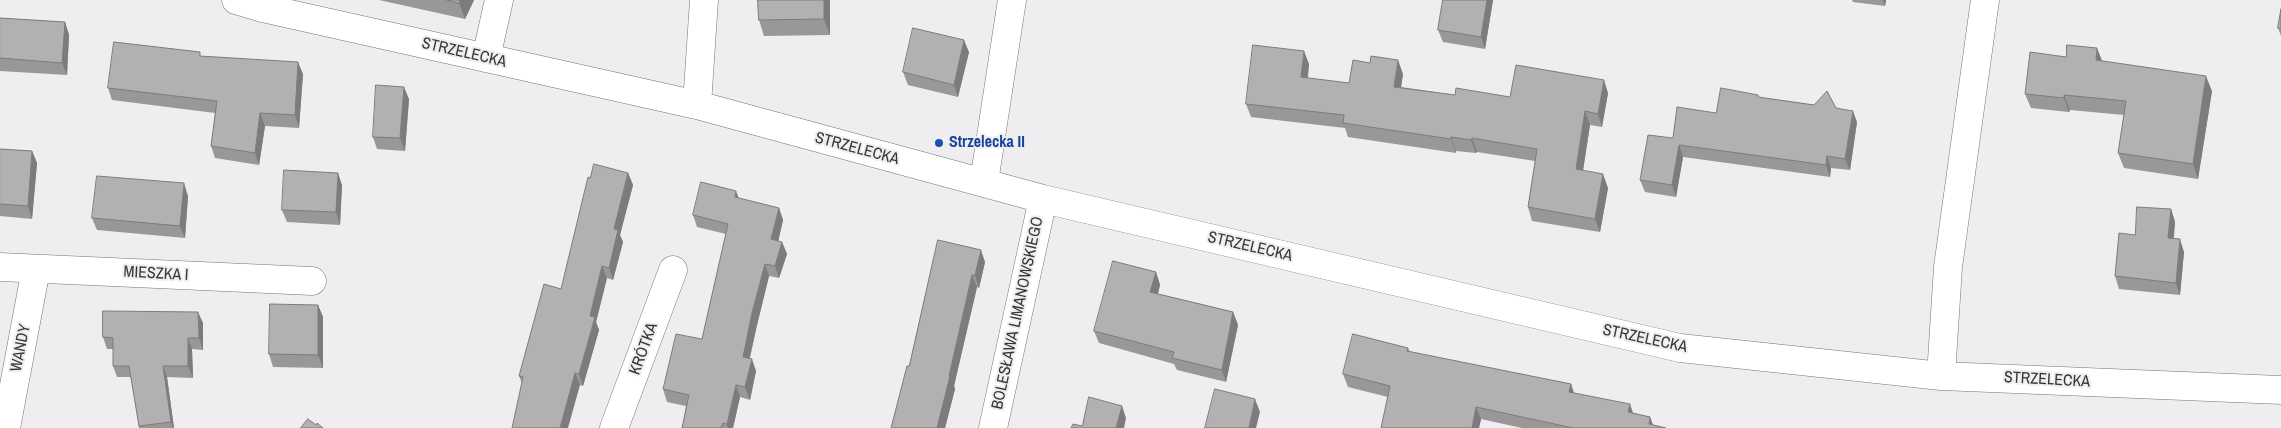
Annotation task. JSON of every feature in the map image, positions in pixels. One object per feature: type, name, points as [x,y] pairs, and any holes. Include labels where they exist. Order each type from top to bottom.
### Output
[{"type":"street","name":"STRZELECKA","points":[[236,0],[263,4],[486,58],[697,105],[1043,199],[1680,348],[1941,376],[2281,390]]},
{"type":"street","points":[[486,58],[499,0]]},
{"type":"street","points":[[697,105],[704,0]]},
{"type":"street","points":[[984,182],[1012,0]]},
{"type":"street","points":[[1941,376],[1948,267],[1984,0]]},
{"type":"street","name":"BOLESŁAWA LIMANOWSKIEGO","points":[[993,428],[1043,199]]},
{"type":"street","name":"MIESZKA I","points":[[0,267],[312,281]]},
{"type":"street","name":"WANDY","points":[[6,428],[36,269]]},
{"type":"street","name":"KRÓTKA","points":[[614,428],[673,270]]},
{"type":"building","points":[[447,0],[460,0],[459,3]]},
{"type":"building","points":[[758,0],[824,0],[824,19],[759,20]]},
{"type":"building","points":[[1443,0],[1487,0],[1481,37],[1438,30]]},
{"type":"building","points":[[2281,9],[2281,29],[2278,28]]},
{"type":"building","points":[[0,18],[65,22],[62,63],[0,58]]},
{"type":"building","points":[[913,28],[964,40],[954,85],[903,72]]},
{"type":"building","points":[[114,42],[200,52],[200,56],[298,62],[295,115],[260,113],[255,153],[211,146],[217,101],[108,88]]},
{"type":"building","points":[[1253,45],[1304,51],[1301,77],[1349,83],[1353,60],[1370,63],[1371,56],[1398,60],[1394,87],[1455,95],[1456,88],[1510,97],[1516,65],[1604,80],[1598,114],[1585,111],[1576,169],[1603,174],[1595,219],[1528,207],[1537,149],[1472,138],[1471,140],[1451,137],[1451,139],[1343,123],[1344,115],[1246,104]]},
{"type":"building","points":[[2067,45],[2097,48],[2096,60],[2206,76],[2193,164],[2118,153],[2126,101],[2064,95],[2064,98],[2025,94],[2030,52],[2066,57]]},
{"type":"building","points":[[376,85],[404,87],[400,138],[373,137]]},
{"type":"building","points":[[1721,88],[1758,95],[1758,97],[1814,105],[1827,91],[1836,108],[1853,111],[1845,159],[1827,156],[1826,165],[1679,145],[1672,185],[1640,180],[1648,135],[1673,138],[1677,107],[1716,113]]},
{"type":"building","points":[[0,149],[32,151],[28,206],[0,204]]},
{"type":"building","points":[[594,164],[628,173],[614,229],[618,230],[609,268],[602,266],[590,316],[595,317],[579,374],[575,373],[560,428],[512,428],[523,377],[519,376],[544,284],[561,289],[588,177],[590,178]]},
{"type":"building","points":[[284,170],[338,173],[336,212],[282,210]]},
{"type":"building","points":[[97,176],[184,183],[180,226],[92,218]]},
{"type":"building","points":[[701,182],[736,191],[735,197],[779,208],[771,239],[782,242],[775,266],[765,264],[752,313],[743,357],[752,359],[745,387],[736,385],[727,424],[723,423],[721,428],[682,428],[689,395],[663,389],[676,334],[702,339],[728,224],[693,215]]},
{"type":"building","points":[[2137,207],[2171,209],[2168,238],[2180,239],[2176,283],[2115,276],[2119,233],[2135,235]]},
{"type":"building","points":[[938,240],[981,250],[975,275],[972,275],[937,428],[891,428],[907,366],[909,366]]},
{"type":"building","points":[[1113,261],[1156,272],[1150,292],[1233,312],[1222,370],[1172,358],[1174,352],[1094,331]]},
{"type":"building","points":[[270,304],[318,305],[318,355],[269,354]]},
{"type":"building","points":[[103,311],[198,312],[199,338],[188,338],[188,366],[163,366],[171,422],[139,426],[129,366],[113,366],[113,338],[103,337]]},
{"type":"building","points":[[1353,334],[1408,348],[1407,351],[1571,384],[1569,392],[1630,404],[1628,412],[1650,417],[1649,424],[1666,428],[1573,428],[1476,407],[1472,428],[1381,428],[1390,386],[1343,374]]},
{"type":"building","points":[[1215,389],[1255,399],[1249,428],[1205,428]]},
{"type":"building","points":[[1089,397],[1122,406],[1116,428],[1071,428],[1073,424],[1082,426]]},
{"type":"building","points":[[308,419],[316,425],[317,423],[323,428],[301,428]]},
{"type":"place","name":"Strzelecka II","points":[[939,143]]}]
